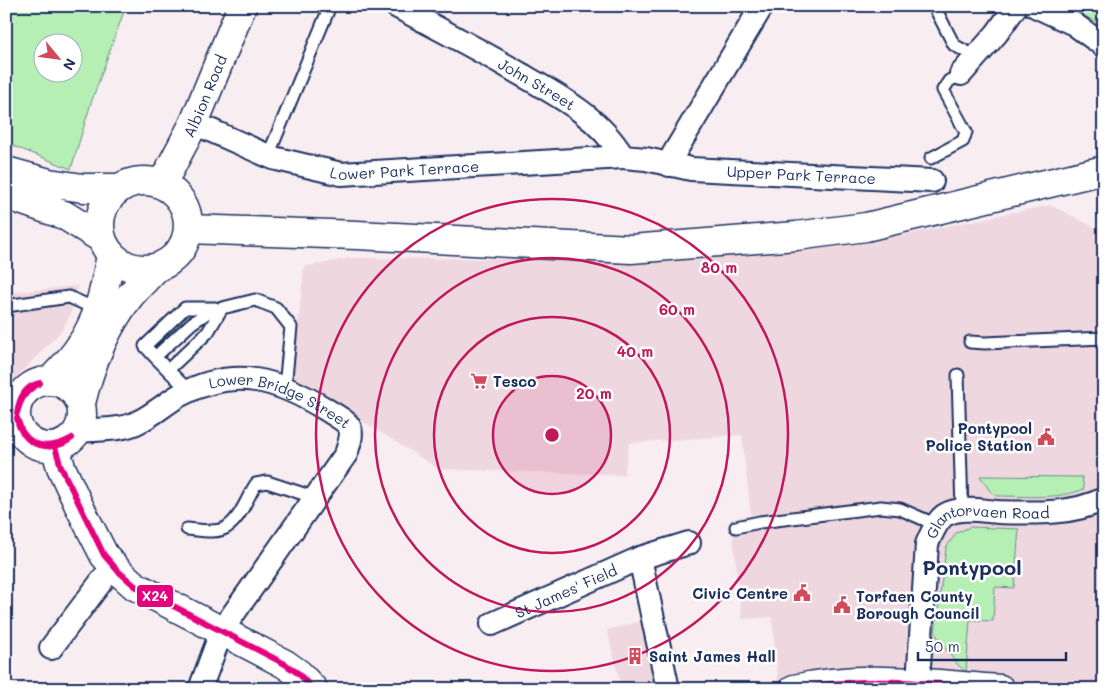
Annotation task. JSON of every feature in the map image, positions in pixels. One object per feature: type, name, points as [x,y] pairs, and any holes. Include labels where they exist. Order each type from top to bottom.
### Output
[{"type":"main road","name":"Albion Road","points":[[162,184],[194,123],[242,6]]},
{"type":"main road","points":[[188,229],[358,235],[631,249],[796,236],[866,227],[1104,170]]},
{"type":"main road","points":[[6,171],[49,183],[83,188],[120,188]]},
{"type":"main road","points":[[6,195],[64,215],[106,246],[120,263],[131,268],[144,270],[168,263],[178,254],[185,242],[188,229],[187,215],[182,202],[173,192],[162,184],[151,181],[130,183],[109,197],[102,210],[99,224],[106,246],[105,286],[98,310],[91,329],[80,346],[50,381]]},
{"type":"main road","points":[[156,268],[130,296],[115,317],[85,386],[61,467],[100,548],[113,566],[135,586],[285,664],[306,687]]},
{"type":"main road","points":[[39,382],[60,382],[76,394],[74,427],[38,446],[15,431],[18,426],[17,404],[14,396],[39,382]]},
{"type":"main road","points":[[794,689],[834,682],[869,680],[1000,689]]},
{"type":"street","name":"John Street","points":[[396,6],[575,106],[610,136],[623,157]]},
{"type":"street","points":[[623,157],[646,159],[669,165],[673,154],[762,6]]},
{"type":"street","points":[[961,74],[998,33],[1016,6]]},
{"type":"street","points":[[1035,6],[1074,24],[1104,46]]},
{"type":"street","name":"Lower Park Terrace","points":[[194,123],[268,156],[341,174],[623,157]]},
{"type":"street","name":"Upper Park Terrace","points":[[669,165],[691,169],[932,181]]},
{"type":"street","name":"Lower Bridge Street","points":[[74,427],[123,427],[139,422],[189,391],[214,381],[239,379],[259,380],[285,387],[344,421],[351,429],[352,437],[346,454],[222,630],[200,689]]},
{"type":"street","name":"Glantorvaen Road","points":[[918,682],[927,544],[937,525],[945,515],[962,510],[1023,513],[1073,510],[1102,503]]},
{"type":"street","name":"St James' Field","points":[[492,624],[640,558],[689,543]]},
{"type":"street","points":[[640,558],[668,689]]},
{"type":"street","points":[[51,648],[113,566]]},
{"type":"lane","points":[[268,156],[330,6]]},
{"type":"lane","points":[[934,6],[954,45],[976,57]]},
{"type":"lane","points":[[931,158],[963,141],[966,132],[943,90],[949,81],[961,74]]},
{"type":"lane","points":[[6,306],[69,297],[98,310]]},
{"type":"lane","points":[[189,391],[155,357],[192,323],[210,311],[255,300],[276,308],[291,327],[285,387]]},
{"type":"lane","points":[[168,370],[208,332],[222,308]]},
{"type":"lane","points":[[970,342],[985,344],[1104,338]]},
{"type":"lane","points":[[958,375],[962,510]]},
{"type":"lane","points":[[188,529],[219,530],[227,528],[240,513],[256,484],[267,482],[316,498]]},
{"type":"lane","points":[[736,527],[760,522],[881,507],[900,509],[937,525]]},
{"type":"shaded area","points":[[1050,205],[1104,232],[1104,689],[779,689],[772,617],[742,619],[731,519],[751,516],[742,435],[629,443],[624,475],[439,469],[293,377],[304,267],[351,258],[666,260],[859,244]]},
{"type":"shaded area","points":[[78,286],[70,315],[63,329],[13,381],[6,384],[6,293]]},
{"type":"shaded area","name":"Saint James Hall","points":[[642,621],[659,689],[622,689],[607,630]]},
{"type":"green space","points":[[6,6],[126,6],[91,103],[71,169],[6,143]]},
{"type":"green space","points":[[1065,6],[1104,6],[1104,26]]},
{"type":"green space","points":[[980,476],[1082,477],[1084,489],[1052,496],[997,496],[990,491]]},
{"type":"green space","points":[[970,527],[1019,529],[1014,588],[995,587],[993,621],[970,620],[966,672],[958,665],[935,633],[946,548],[956,533]]},
{"type":"transit line","name":"X24","points":[[17,413],[19,403],[27,390],[40,383]]},
{"type":"transit line","name":"X24","points":[[17,413],[25,395],[40,383]]},
{"type":"transit line","name":"X24","points":[[17,418],[21,430],[33,443],[46,446],[59,444],[72,438]]},
{"type":"transit line","name":"X24","points":[[17,418],[24,435],[38,444],[55,446],[72,438]]},
{"type":"transit line","name":"X24","points":[[55,447],[61,467],[104,555],[118,571],[135,586],[285,664],[299,674],[313,689]]},
{"type":"transit line","name":"X24","points":[[795,689],[820,685],[871,682],[921,683],[997,689]]},
{"type":"place","name":"Tesco","points":[[479,381]]},
{"type":"place","name":"Pontypool Police Station","points":[[1046,437]]},
{"type":"place","name":"Civic Centre","points":[[802,593]]},
{"type":"place","name":"Torfaen County Borough Council","points":[[842,605]]},
{"type":"place","name":"Saint James Hall","points":[[635,656]]},
{"type":"district","name":"Pontypool","points":[[972,567]]}]
